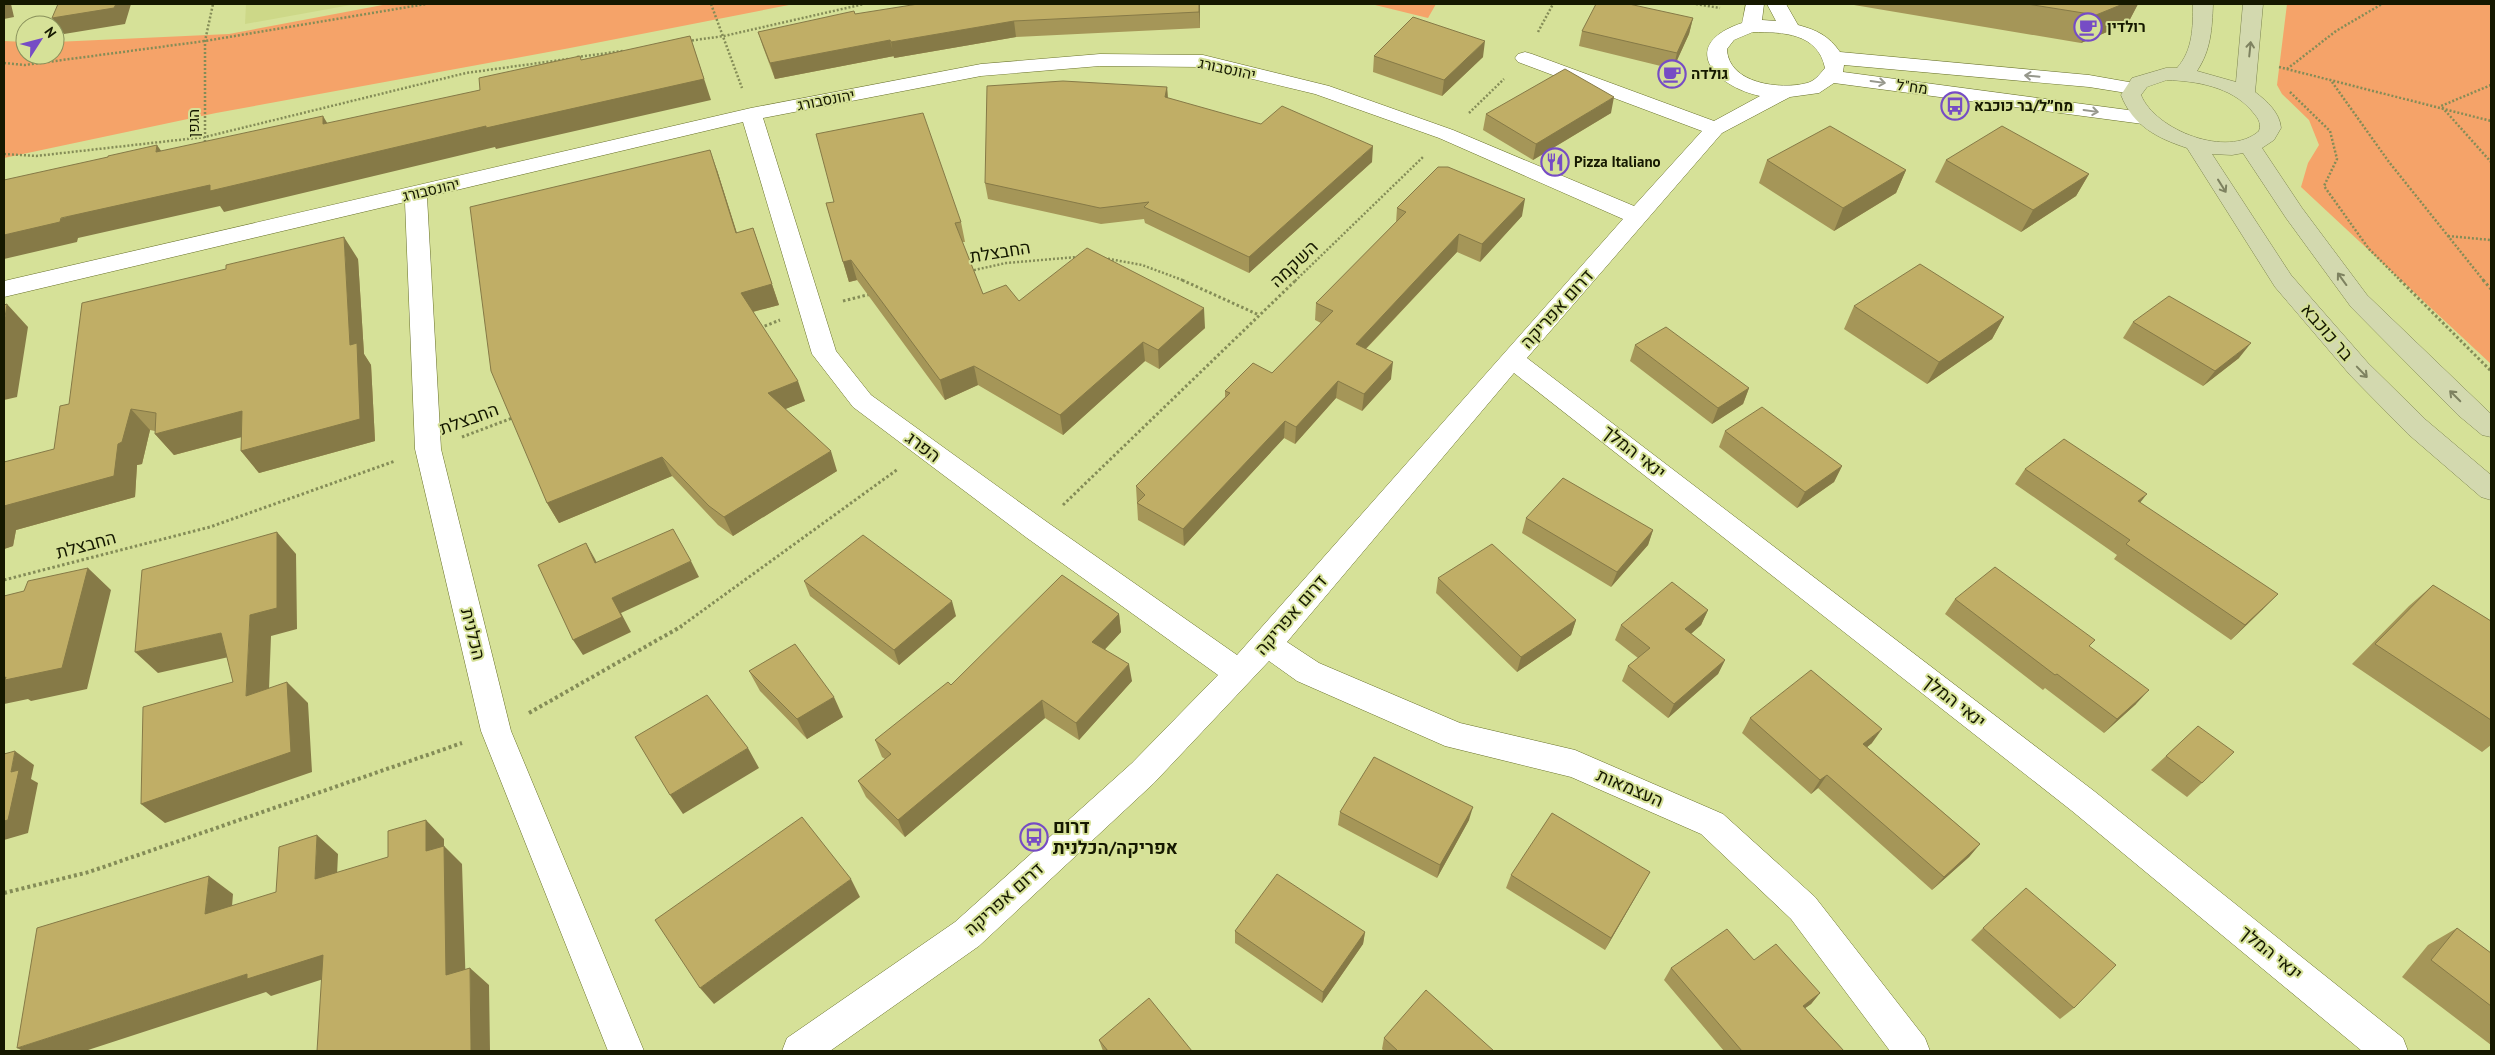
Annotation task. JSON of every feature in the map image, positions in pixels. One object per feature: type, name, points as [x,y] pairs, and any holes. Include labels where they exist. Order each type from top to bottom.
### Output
[{"type":"main road","points":[[2183,74],[2194,63],[2201,42],[2203,4]]},
{"type":"main road","points":[[2244,94],[2250,51],[2253,4]]},
{"type":"main road","points":[[2183,74],[2226,84],[2260,106],[2269,118],[2270,130],[2263,140],[2250,146],[2234,149],[2196,145],[2163,132],[2142,118],[2130,97],[2133,88],[2140,81],[2151,76],[2183,74]]},
{"type":"main road","name":"בר כוכבא","points":[[2196,145],[2283,281],[2359,369],[2417,427],[2491,490]]},
{"type":"main road","points":[[2250,146],[2294,212],[2359,301],[2467,408],[2491,428]]},
{"type":"street","points":[[1751,26],[1755,4]]},
{"type":"street","points":[[1777,4],[1790,29]]},
{"type":"street","points":[[1751,26],[1771,26],[1790,29],[1821,40],[1832,52],[1832,67],[1816,88],[1785,91],[1757,89],[1734,79],[1720,64],[1716,49],[1722,40],[1732,33],[1751,26]]},
{"type":"street","points":[[1525,58],[1722,125],[1734,79]]},
{"type":"street","name":"יהונסבורג","points":[[4,289],[751,114],[980,70],[1100,60],[1203,61],[1322,90],[1446,134],[1639,217]]},
{"type":"street","name":"מח\"ל","points":[[1832,67],[2089,81],[2133,88]]},
{"type":"street","name":"מח\"ל","points":[[1832,67],[2142,118]]},
{"type":"street","name":"דרום אפריקה","points":[[800,1051],[967,934],[1143,773],[1267,644],[1512,359],[1722,125],[1785,91]]},
{"type":"street","name":"הפרג","points":[[751,114],[824,354],[862,401],[1037,530],[1239,672]]},
{"type":"street","name":"הכלנית","points":[[416,193],[428,449],[496,731],[626,1051]]},
{"type":"street","name":"ינאי המלך","points":[[1512,359],[2083,801],[2390,1051]]},
{"type":"street","name":"העצמאות","points":[[1267,644],[1308,672],[1456,736],[1574,764],[1712,824],[1804,908],[1912,1051]]},
{"type":"path","name":"הגפן","points":[[205,147],[205,40],[213,4]]},
{"type":"path","points":[[4,63],[25,65],[205,40],[426,4]]},
{"type":"path","points":[[712,4],[751,114]]},
{"type":"path","points":[[684,42],[724,36],[864,4]]},
{"type":"path","name":"השקמה","points":[[1037,530],[1525,58],[1553,4]]},
{"type":"path","points":[[2286,69],[2336,31],[2382,4]]},
{"type":"path","points":[[4,154],[36,156],[205,137],[466,73],[625,51]]},
{"type":"path","points":[[2276,67],[2332,82],[2441,106],[2491,121]]},
{"type":"path","points":[[2332,82],[2363,129],[2491,289]]},
{"type":"path","points":[[2441,106],[2491,85]]},
{"type":"path","points":[[2285,89],[2310,109],[2330,131],[2337,159],[2324,186],[2369,248],[2491,371]]},
{"type":"path","points":[[2441,106],[2491,162]]},
{"type":"path","points":[[2448,236],[2491,240]]},
{"type":"path","name":"החבצלת","points":[[967,271],[1006,263],[1080,257]]},
{"type":"path","points":[[1099,258],[1117,259],[1181,280],[1259,316]]},
{"type":"path","points":[[755,330],[811,309],[875,293]]},
{"type":"path","name":"החבצלת","points":[[4,580],[210,527],[521,415]]},
{"type":"shaded area","points":[[246,4],[356,4],[245,24]]},
{"type":"shaded area","points":[[388,4],[794,4],[570,48],[216,113],[4,158],[4,41],[15,42],[15,65],[65,65],[65,42],[229,34]]},
{"type":"shaded area","points":[[1371,4],[1436,4],[1428,18]]},
{"type":"shaded area","points":[[2287,4],[2491,4],[2491,364],[2301,187],[2308,163],[2319,145],[2309,120],[2282,94],[2277,85]]},
{"type":"building","points":[[58,4],[116,4],[114,8],[65,16],[53,15]]},
{"type":"building","points":[[918,4],[1199,4],[1199,12],[1014,21],[891,42],[890,40],[770,63],[758,32],[854,11],[855,14]]},
{"type":"building","points":[[1596,4],[1629,4],[1693,18],[1677,53],[1582,31]]},
{"type":"building","points":[[2027,4],[2123,4],[2096,15]]},
{"type":"building","points":[[1413,17],[1485,41],[1444,80],[1374,56]]},
{"type":"building","points":[[690,36],[704,79],[486,128],[486,126],[210,191],[210,185],[61,218],[60,222],[4,235],[4,180],[157,145],[156,152],[323,116],[323,124],[480,90],[479,78],[580,56],[581,60]]},
{"type":"building","points":[[1565,69],[1614,97],[1536,144],[1486,114]]},
{"type":"building","points":[[1063,81],[1167,87],[1165,97],[1261,124],[1282,106],[1373,146],[1249,257],[1144,207],[1149,202],[1100,208],[985,183],[987,86]]},
{"type":"building","points":[[923,113],[961,222],[955,223],[983,294],[1006,285],[1019,301],[1087,248],[1204,308],[1158,350],[1143,342],[1060,415],[974,366],[940,380],[851,260],[843,262],[826,203],[834,202],[816,134]]},
{"type":"building","points":[[1830,126],[1906,170],[1843,208],[1767,160]]},
{"type":"building","points":[[2002,126],[2089,174],[2033,210],[1946,160]]},
{"type":"building","points":[[710,150],[736,233],[753,228],[772,284],[741,293],[798,381],[768,393],[831,451],[724,517],[709,506],[662,457],[547,503],[491,371],[470,207]]},
{"type":"building","points":[[1438,167],[1448,167],[1525,199],[1482,244],[1459,234],[1356,344],[1393,362],[1364,394],[1338,381],[1296,427],[1285,421],[1183,529],[1137,503],[1145,495],[1136,486],[1230,393],[1225,391],[1253,363],[1272,373],[1333,311],[1316,303],[1406,212],[1397,208]]},
{"type":"building","points":[[344,237],[350,345],[357,343],[360,419],[241,451],[242,411],[155,434],[156,413],[131,409],[122,442],[118,444],[114,476],[4,506],[4,462],[54,449],[60,406],[69,404],[82,303],[226,269],[226,265]]},
{"type":"building","points":[[1920,264],[2004,317],[1939,362],[1854,306]]},
{"type":"building","points":[[2169,296],[2251,343],[2215,371],[2133,322]]},
{"type":"building","points":[[7,304],[4,324],[4,305]]},
{"type":"building","points":[[1666,327],[1749,388],[1718,408],[1635,345]]},
{"type":"building","points":[[1762,407],[1842,466],[1805,492],[1725,431]]},
{"type":"building","points":[[2064,439],[2147,494],[2138,501],[2278,594],[2245,625],[2126,544],[2130,540],[2025,469]]},
{"type":"building","points":[[1563,478],[1653,530],[1617,572],[1526,518]]},
{"type":"building","points":[[673,529],[691,561],[612,598],[622,617],[573,640],[538,565],[586,543],[595,563]]},
{"type":"building","points":[[277,532],[277,608],[250,615],[246,696],[287,682],[291,752],[141,804],[143,707],[233,682],[221,633],[135,652],[142,570]]},
{"type":"building","points":[[863,535],[952,601],[894,650],[804,581]]},
{"type":"building","points":[[1492,544],[1576,620],[1521,657],[1438,578]]},
{"type":"building","points":[[1995,567],[2095,640],[2089,646],[2149,690],[2117,719],[2057,674],[2055,675],[1955,599]]},
{"type":"building","points":[[88,568],[62,668],[5,680],[4,596],[24,591],[28,581]]},
{"type":"building","points":[[1062,575],[1119,614],[1092,642],[1129,664],[1076,723],[1042,700],[898,820],[858,781],[891,754],[875,740],[948,682],[951,685]]},
{"type":"building","points":[[1672,582],[1708,610],[1685,629],[1725,660],[1674,704],[1628,666],[1650,648],[1621,625]]},
{"type":"building","points":[[2433,585],[2491,621],[2491,720],[2375,644]]},
{"type":"building","points":[[795,644],[834,697],[797,719],[749,671]]},
{"type":"building","points":[[1811,670],[1882,729],[1863,744],[1980,844],[1944,877],[1827,775],[1820,780],[1750,718]]},
{"type":"building","points":[[707,695],[748,748],[670,795],[635,737]]},
{"type":"building","points":[[2198,726],[2234,752],[2202,783],[2166,756]]},
{"type":"building","points":[[15,751],[11,772],[19,770],[8,820],[4,821],[4,754]]},
{"type":"building","points":[[1374,757],[1473,807],[1440,865],[1340,812]]},
{"type":"building","points":[[1552,813],[1650,872],[1611,938],[1511,875]]},
{"type":"building","points":[[802,817],[851,879],[700,988],[655,920]]},
{"type":"building","points":[[426,820],[426,851],[444,846],[446,975],[470,968],[471,1051],[317,1051],[323,955],[247,979],[247,974],[17,1048],[37,928],[209,876],[205,914],[276,892],[279,847],[317,835],[315,879],[388,857],[388,831]]},
{"type":"building","points":[[1277,874],[1365,932],[1323,992],[1235,931]]},
{"type":"building","points":[[2026,888],[2116,965],[2074,1008],[1983,928]]},
{"type":"building","points":[[2457,928],[2491,953],[2491,1006],[2431,960]]},
{"type":"building","points":[[1727,929],[1754,960],[1776,944],[1820,993],[1803,1006],[1844,1051],[1742,1051],[1671,968]]},
{"type":"building","points":[[1426,990],[1494,1051],[1398,1051],[1384,1038]]},
{"type":"building","points":[[1149,998],[1192,1051],[1108,1051],[1099,1040]]},
{"type":"place","name":"רולדין","points":[[2088,27]]},
{"type":"place","name":"גולדה","points":[[1672,74]]},
{"type":"place","name":"מח״ל/בר כוכבא","points":[[1955,106]]},
{"type":"place","name":"Pizza Italiano","points":[[1555,162]]},
{"type":"place","name":"דרום אפריקה/הכלנית","points":[[1034,837]]}]
